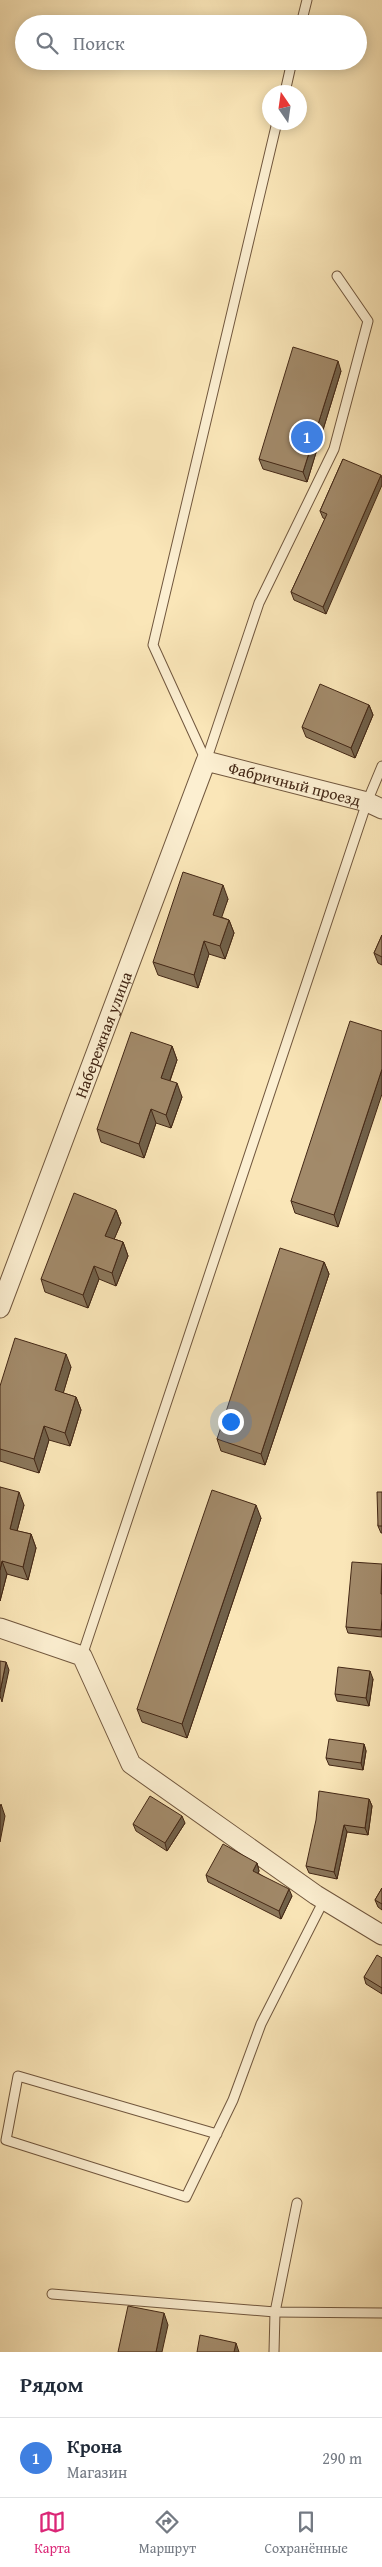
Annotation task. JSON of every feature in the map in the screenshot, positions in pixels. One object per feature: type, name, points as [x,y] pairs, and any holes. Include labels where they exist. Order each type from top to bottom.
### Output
[{"type":"street","name":"Фабричный проезд","points":[[206,761],[374,806]]},
{"type":"street","name":"Набережная улица","points":[[0,1308],[206,761]]},
{"type":"street","points":[[0,1628],[82,1656],[131,1764],[324,1900],[382,1935]]},
{"type":"lane","points":[[303,15],[307,0]]},
{"type":"lane","points":[[286,85],[290,70]]},
{"type":"lane","points":[[206,761],[153,645],[275,130]]},
{"type":"lane","points":[[206,761],[259,603],[336,440],[368,321],[336,276]]},
{"type":"lane","points":[[82,1656],[374,806],[382,766]]},
{"type":"lane","points":[[217,2134],[18,2076],[6,2140],[186,2197],[217,2134],[233,2100],[261,2024],[324,1900]]},
{"type":"lane","points":[[274,2352],[274,2312],[297,2202]]},
{"type":"lane","points":[[52,2294],[274,2312],[382,2313]]},
{"type":"building","points":[[293,347],[338,361],[303,472],[259,459]]},
{"type":"building","points":[[343,459],[381,475],[323,607],[291,592],[327,514],[320,511]]},
{"type":"building","points":[[320,684],[369,705],[351,748],[302,727]]},
{"type":"building","points":[[183,872],[223,885],[213,915],[229,920],[220,946],[204,941],[194,975],[153,962]]},
{"type":"building","points":[[382,935],[382,957],[374,953]]},
{"type":"building","points":[[350,1021],[382,1031],[382,1069],[334,1215],[291,1201]]},
{"type":"building","points":[[131,1032],[172,1046],[161,1078],[177,1083],[166,1115],[151,1109],[139,1144],[97,1129]]},
{"type":"building","points":[[74,1193],[116,1210],[105,1236],[123,1242],[112,1273],[94,1266],[83,1295],[41,1279]]},
{"type":"building","points":[[280,1248],[324,1262],[261,1454],[217,1439]]},
{"type":"building","points":[[15,1338],[66,1354],[55,1390],[76,1397],[65,1433],[44,1426],[34,1459],[0,1449],[0,1386]]},
{"type":"building","points":[[0,1487],[19,1492],[10,1529],[31,1534],[23,1567],[2,1561],[0,1570]]},
{"type":"building","points":[[212,1490],[256,1505],[182,1724],[137,1709]]},
{"type":"building","points":[[377,1492],[382,1492],[382,1526],[378,1526]]},
{"type":"building","points":[[352,1562],[382,1564],[381,1630],[346,1627]]},
{"type":"building","points":[[0,1661],[6,1662],[0,1692]]},
{"type":"building","points":[[338,1667],[370,1671],[366,1698],[335,1694]]},
{"type":"building","points":[[329,1739],[364,1744],[361,1763],[326,1758]]},
{"type":"building","points":[[319,1791],[369,1799],[365,1828],[344,1825],[334,1872],[306,1866],[316,1820]]},
{"type":"building","points":[[150,1796],[182,1816],[165,1843],[133,1824]]},
{"type":"building","points":[[223,1844],[257,1863],[253,1871],[289,1889],[279,1911],[206,1875]]},
{"type":"building","points":[[382,1888],[382,1904],[375,1900]]},
{"type":"building","points":[[377,1955],[382,1958],[382,1988],[364,1977]]},
{"type":"building","points":[[128,2306],[164,2313],[156,2352],[118,2352]]},
{"type":"building","points":[[200,2335],[236,2343],[234,2352],[197,2352]]},
{"type":"place","name":"Крона","points":[[307,437]]}]
